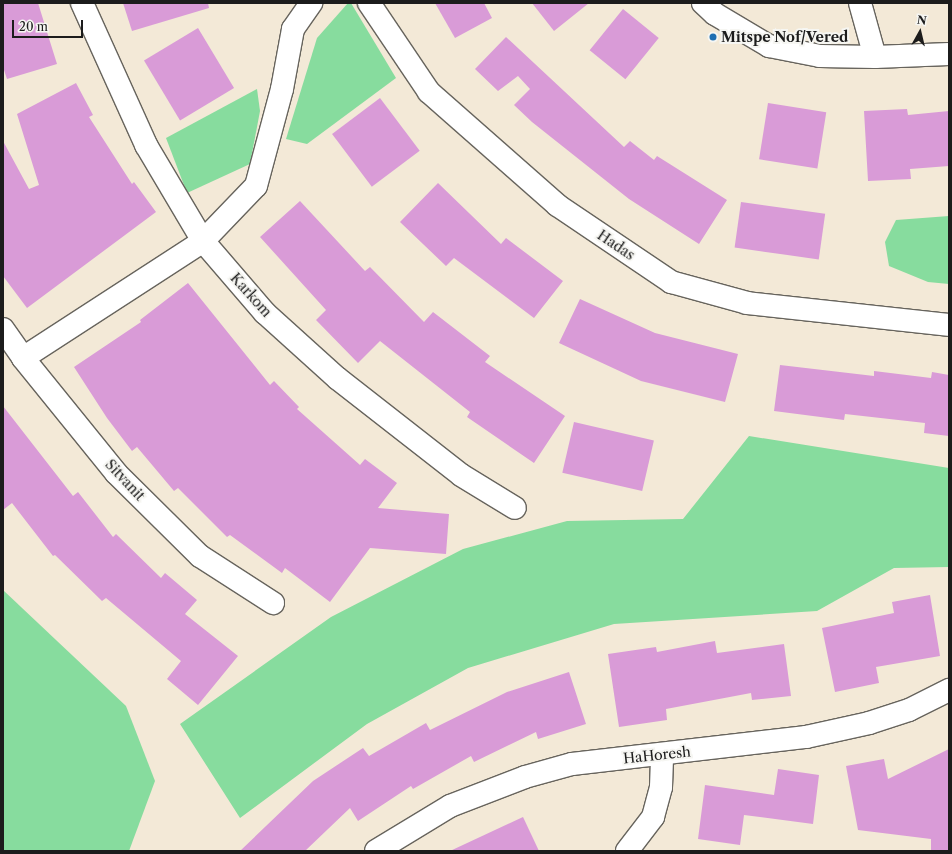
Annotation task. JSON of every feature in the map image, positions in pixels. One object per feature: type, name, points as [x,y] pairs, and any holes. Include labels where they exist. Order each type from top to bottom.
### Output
[{"type":"street","name":"Karkom","points":[[82,3],[137,130],[203,241],[265,313],[337,378],[461,475],[515,508]]},
{"type":"street","points":[[23,358],[203,241],[256,186],[282,88],[293,29],[311,3]]},
{"type":"street","name":"Hadas","points":[[369,3],[429,92],[556,205],[671,282],[748,302],[949,325]]},
{"type":"street","points":[[703,3],[716,14],[769,46],[820,56],[875,57],[949,54]]},
{"type":"street","points":[[860,3],[875,57]]},
{"type":"street","name":"Sitvanit","points":[[3,328],[23,358],[116,473],[200,556],[274,603]]},
{"type":"street","name":"HaHoresh","points":[[376,851],[450,806],[525,777],[572,764],[662,755],[806,737],[869,723],[909,710],[949,690]]},
{"type":"street","points":[[626,851],[653,817],[660,787],[662,755]]},
{"type":"green space","points":[[348,3],[351,3],[396,78],[307,144],[286,139],[317,38]]},
{"type":"green space","points":[[257,89],[260,111],[250,164],[187,193],[166,138]]},
{"type":"green space","points":[[949,216],[949,284],[928,282],[889,266],[885,242],[896,220]]},
{"type":"green space","points":[[749,436],[949,468],[949,567],[894,568],[817,611],[614,624],[468,668],[367,724],[240,818],[180,724],[331,617],[463,549],[567,521],[683,519]]},
{"type":"green space","points":[[3,590],[126,706],[155,781],[129,851],[3,851]]},
{"type":"building","points":[[3,3],[38,3],[57,64],[7,79],[3,67]]},
{"type":"building","points":[[123,3],[208,3],[209,8],[132,31]]},
{"type":"building","points":[[435,3],[484,3],[492,18],[455,38]]},
{"type":"building","points":[[532,3],[589,3],[554,31]]},
{"type":"building","points":[[623,9],[659,38],[625,79],[590,50]]},
{"type":"building","points":[[198,28],[234,88],[180,120],[144,60]]},
{"type":"building","points":[[506,37],[624,147],[630,141],[654,160],[657,156],[727,200],[699,244],[629,199],[532,122],[514,105],[530,89],[518,76],[498,91],[475,69]]},
{"type":"building","points":[[76,83],[93,115],[89,117],[132,184],[134,182],[156,212],[27,308],[3,276],[3,141],[29,189],[39,185],[17,114]]},
{"type":"building","points":[[380,98],[420,151],[372,187],[332,134]]},
{"type":"building","points":[[768,103],[826,112],[817,169],[759,159]]},
{"type":"building","points":[[907,109],[908,115],[949,111],[949,166],[910,169],[911,179],[868,181],[864,111]]},
{"type":"building","points":[[438,183],[501,244],[506,238],[563,281],[534,318],[454,258],[446,266],[400,222]]},
{"type":"building","points":[[300,201],[365,271],[370,267],[424,322],[433,312],[490,356],[485,362],[565,416],[534,463],[467,417],[470,412],[380,341],[358,363],[316,320],[326,310],[260,237]]},
{"type":"building","points":[[741,202],[825,214],[819,259],[735,248]]},
{"type":"building","points":[[188,283],[270,385],[274,381],[299,407],[297,409],[360,465],[365,459],[397,483],[378,508],[449,514],[446,554],[370,548],[330,602],[285,568],[282,573],[230,535],[227,537],[178,488],[174,491],[137,447],[132,451],[107,418],[74,367],[141,322],[140,320]]},
{"type":"building","points":[[580,299],[655,333],[738,354],[725,402],[641,381],[559,343]]},
{"type":"building","points":[[780,365],[874,376],[874,371],[931,378],[932,372],[949,375],[949,436],[924,433],[925,423],[845,414],[844,420],[774,411]]},
{"type":"building","points":[[3,406],[73,496],[78,492],[113,537],[116,534],[161,578],[165,573],[197,600],[185,614],[238,656],[198,705],[167,679],[181,661],[106,598],[102,601],[55,555],[53,556],[12,503],[3,510]]},
{"type":"building","points":[[574,422],[654,440],[642,491],[562,473]]},
{"type":"building","points":[[930,595],[940,656],[876,667],[879,683],[835,692],[822,628],[894,613],[892,602]]},
{"type":"building","points":[[715,641],[717,653],[784,644],[791,696],[752,700],[751,693],[666,709],[667,720],[619,727],[608,654],[656,647],[657,652]]},
{"type":"building","points":[[569,672],[586,724],[538,739],[536,732],[474,762],[471,756],[413,789],[411,786],[358,821],[350,808],[305,851],[240,851],[313,781],[363,748],[369,756],[426,723],[430,730],[507,692]]},
{"type":"building","points":[[949,749],[949,851],[931,851],[931,839],[858,830],[846,766],[884,759],[888,779]]},
{"type":"building","points":[[778,769],[819,775],[813,824],[744,815],[740,845],[698,839],[705,785],[774,795]]},
{"type":"building","points":[[523,817],[539,851],[450,851]]},
{"type":"place","name":"Mitspe Nof/Vered","points":[[713,37]]}]
